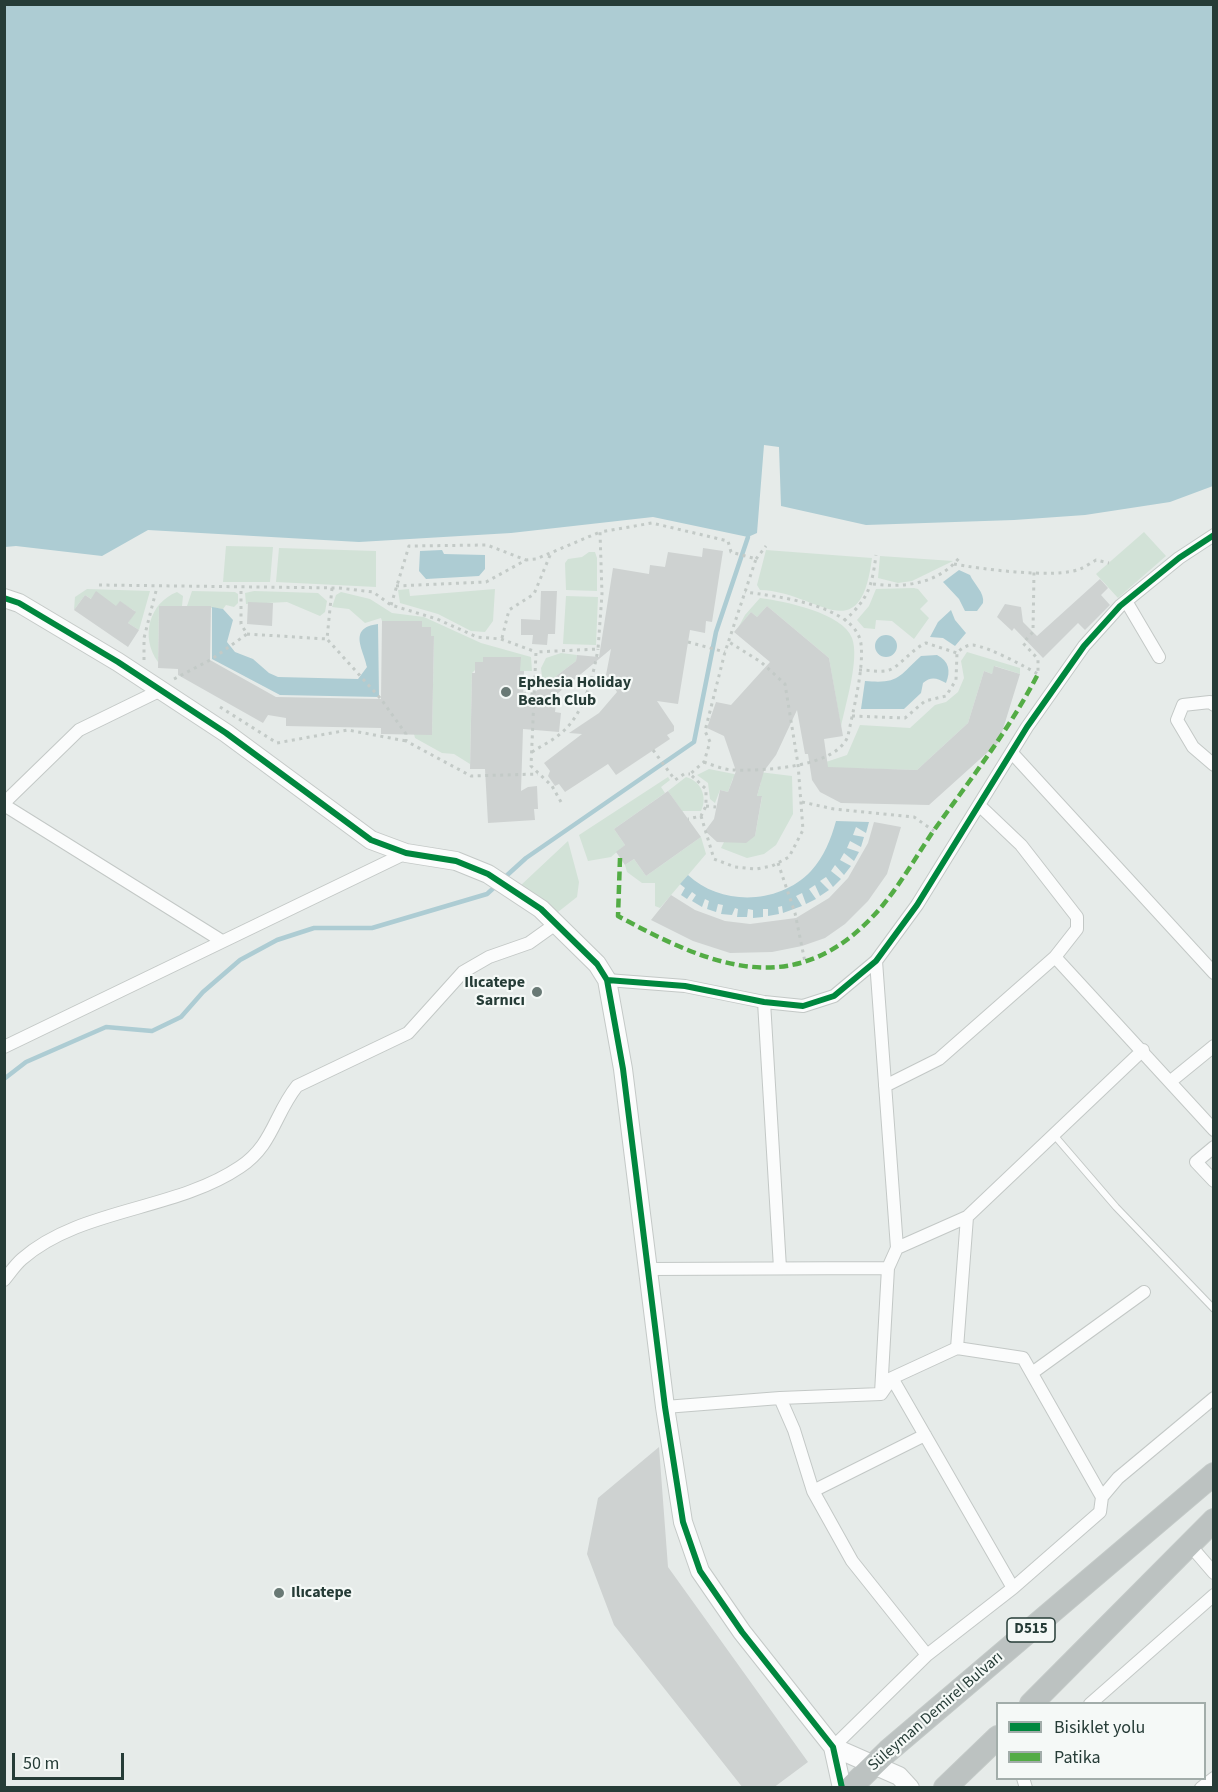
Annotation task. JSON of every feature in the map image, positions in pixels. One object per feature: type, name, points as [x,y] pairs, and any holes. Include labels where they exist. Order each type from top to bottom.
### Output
[{"type":"highway","name":"Süleyman Demirel Bulvarı","points":[[850,1788],[1214,1474]]},
{"type":"highway","points":[[1033,1702],[1214,1520]]},
{"type":"highway","points":[[945,1788],[995,1743]]},
{"type":"street","points":[[607,980],[685,986],[764,1002],[803,1006],[834,996],[876,961],[917,905],[1012,753],[1084,646],[1126,601],[1179,558],[1214,535]]},
{"type":"street","points":[[4,598],[19,603],[169,681],[226,733],[371,840],[406,853],[456,861],[488,874],[541,909],[557,923],[590,957],[607,980],[621,1057],[665,1407],[683,1522],[700,1571],[742,1632],[833,1747],[842,1788]]},
{"type":"street","points":[[1126,601],[1159,657]]},
{"type":"street","points":[[169,681],[79,730],[4,804],[222,941]]},
{"type":"street","points":[[1214,705],[1210,702],[1183,705],[1177,720],[1193,747],[1214,765]]},
{"type":"street","points":[[1012,753],[1214,973]]},
{"type":"street","points":[[885,1086],[939,1059],[1055,957],[1075,932],[1077,917],[1021,845],[980,806]]},
{"type":"street","points":[[4,1047],[406,853]]},
{"type":"street","points":[[4,1280],[21,1260],[42,1245],[81,1226],[176,1198],[240,1167],[264,1147],[286,1099],[297,1086],[408,1033],[463,972],[489,957],[529,943],[557,923]]},
{"type":"street","points":[[1055,957],[1143,1050],[1214,1130]]},
{"type":"street","points":[[876,961],[897,1248],[888,1268],[881,1394]]},
{"type":"street","points":[[764,1002],[780,1268]]},
{"type":"street","points":[[1171,1081],[1214,1046]]},
{"type":"street","points":[[897,1248],[968,1217],[1143,1050]]},
{"type":"street","points":[[1214,1147],[1196,1162],[1214,1181]]},
{"type":"street","points":[[957,1348],[968,1217]]},
{"type":"street","points":[[649,1269],[888,1268]]},
{"type":"street","points":[[1032,1373],[1144,1292]]},
{"type":"street","points":[[881,1394],[892,1378],[957,1348],[1023,1358],[1102,1497]]},
{"type":"street","points":[[892,1378],[1013,1588]]},
{"type":"street","points":[[665,1407],[780,1398],[881,1394]]},
{"type":"street","points":[[780,1398],[794,1430],[813,1491],[852,1561],[927,1655]]},
{"type":"street","points":[[833,1747],[927,1655],[1013,1588],[1100,1512],[1102,1497],[1118,1478],[1214,1398]]},
{"type":"street","points":[[813,1491],[925,1435]]},
{"type":"street","points":[[1189,1544],[1214,1573]]},
{"type":"street","points":[[1092,1702],[1214,1595]]},
{"type":"street","points":[[833,1747],[898,1776],[910,1788]]},
{"type":"street","points":[[1201,1788],[1214,1778]]},
{"type":"lane","points":[[1054,1135],[1116,1207],[1214,1309]]},
{"type":"path","points":[[396,586],[486,582],[526,560],[551,553],[600,532],[652,523],[728,541],[731,552],[756,560]]},
{"type":"path","points":[[532,752],[561,734],[577,716],[593,675],[598,649],[600,615],[600,532]]},
{"type":"path","points":[[391,605],[409,546],[487,545],[526,560]]},
{"type":"path","points":[[653,750],[675,780],[684,774],[690,774],[704,762],[710,742],[705,731],[724,652],[756,560],[766,546]]},
{"type":"path","points":[[501,639],[509,610],[534,594],[551,553]]},
{"type":"path","points":[[844,621],[862,604],[873,584],[876,555]]},
{"type":"path","points":[[873,584],[889,586],[939,576],[959,558]]},
{"type":"path","points":[[954,564],[1034,572],[1079,570],[1096,560],[1109,563]]},
{"type":"path","points":[[852,716],[905,718],[925,701],[946,696],[956,680],[957,653],[964,646],[974,645],[1013,660],[1038,674],[1038,659],[1023,643],[1033,632],[1034,572]]},
{"type":"path","points":[[99,585],[332,588],[373,592],[391,605],[437,619],[477,637],[501,639],[536,652],[598,649]]},
{"type":"path","points":[[149,665],[144,661],[144,638],[157,587]]},
{"type":"path","points":[[241,588],[241,624],[247,634]]},
{"type":"path","points":[[327,639],[332,588]]},
{"type":"path","points":[[704,762],[731,770],[774,769],[832,755],[844,747],[852,716],[861,644],[855,628],[804,602],[782,596],[745,592]]},
{"type":"path","points":[[600,615],[605,616]]},
{"type":"path","points":[[247,634],[327,639],[379,697],[406,734],[406,741]]},
{"type":"path","points":[[169,681],[212,659],[242,640],[247,634]]},
{"type":"path","points":[[688,642],[724,652]]},
{"type":"path","points":[[690,774],[706,789],[706,806],[701,816],[714,859],[735,867],[756,869],[778,863],[789,856],[803,830],[798,764],[785,684],[761,662],[729,642]]},
{"type":"path","points":[[859,670],[884,672],[893,669],[908,653],[926,643],[957,653]]},
{"type":"path","points":[[536,652],[531,766],[552,786],[561,802]]},
{"type":"path","points":[[523,694],[534,694]]},
{"type":"path","points":[[212,702],[277,743],[348,730],[406,741],[471,776],[538,774]]},
{"type":"path","points":[[802,802],[834,809],[914,817],[934,831]]},
{"type":"path","points":[[706,806],[716,807]]},
{"type":"path","points":[[688,819],[701,816]]},
{"type":"path","points":[[778,863],[795,912],[805,962]]},
{"type":"green space","points":[[1144,532],[1166,556],[1118,598],[1096,574]]},
{"type":"green space","points":[[226,546],[273,547],[270,582],[223,582]]},
{"type":"green space","points":[[279,548],[376,551],[376,587],[276,582]]},
{"type":"green space","points":[[766,550],[872,558],[866,587],[857,603],[846,610],[833,610],[781,593],[760,590],[757,585]]},
{"type":"green space","points":[[589,552],[595,552],[597,558],[597,591],[566,590],[565,563],[568,559],[582,557]]},
{"type":"green space","points":[[880,556],[953,561],[912,581],[898,583],[878,578]]},
{"type":"green space","points":[[87,589],[150,591],[139,630],[128,623],[135,611],[120,602],[112,612],[85,595],[74,610],[75,597]]},
{"type":"green space","points":[[409,589],[410,596],[495,589],[493,621],[485,632],[471,631],[438,614],[400,603],[398,590]]},
{"type":"green space","points":[[876,589],[918,589],[928,601],[920,609],[929,618],[914,639],[892,621],[876,620],[875,629],[864,628],[857,620],[869,606]]},
{"type":"green space","points":[[192,591],[235,592],[238,594],[238,603],[234,607],[226,605],[223,609],[187,606]]},
{"type":"green space","points":[[254,591],[318,593],[327,601],[325,612],[320,616],[287,602],[246,604],[245,593]]},
{"type":"green space","points":[[177,592],[183,596],[182,606],[159,606],[158,662],[149,642],[150,622],[160,604]]},
{"type":"green space","points":[[341,592],[370,599],[392,613],[424,617],[481,643],[531,657],[532,671],[520,671],[520,662],[510,657],[484,657],[483,662],[472,673],[470,764],[454,754],[442,753],[415,738],[414,734],[432,734],[434,637],[431,636],[431,627],[422,627],[421,622],[382,621],[381,618],[365,623],[349,609],[332,607],[336,595]]},
{"type":"green space","points":[[566,596],[598,597],[596,645],[563,644]]},
{"type":"green space","points":[[760,598],[797,605],[825,615],[846,629],[852,638],[853,670],[841,727],[829,658],[767,606],[757,617],[751,612],[738,628],[745,615]]},
{"type":"green space","points":[[967,652],[1020,668],[1020,674],[995,666],[992,674],[984,671],[968,723],[917,770],[844,768],[838,779],[823,763],[847,755],[860,725],[910,728],[935,705],[946,702],[958,692],[964,678],[961,661]]},
{"type":"green space","points":[[561,653],[577,655],[576,661],[543,686],[541,668],[546,658]]},
{"type":"green space","points":[[709,769],[739,775],[751,771],[792,776],[793,814],[776,845],[764,854],[747,858],[721,848],[725,840],[755,836],[762,797],[757,796],[761,782],[733,778],[728,792],[720,790],[715,803],[710,799],[708,783],[697,775]]},
{"type":"green space","points":[[668,777],[670,780],[661,787],[665,793],[614,829],[625,845],[611,857],[588,861],[579,835]]},
{"type":"green space","points":[[686,777],[696,782],[702,790],[704,800],[701,811],[682,811],[668,791]]},
{"type":"green space","points":[[701,837],[706,854],[660,908],[655,906],[655,883],[642,883],[627,872],[625,865],[634,859],[646,876]]},
{"type":"green space","points":[[568,841],[579,882],[577,897],[558,912],[520,886]]},
{"type":"water","points":[[5,4],[1213,5],[1213,486],[1170,502],[1085,515],[866,525],[781,506],[779,447],[764,445],[757,533],[748,537],[653,517],[511,533],[359,542],[148,530],[102,556],[16,546],[5,547]]},
{"type":"water","points":[[442,550],[444,554],[485,555],[485,569],[479,576],[426,579],[419,571],[420,551]]},
{"type":"water","points":[[959,570],[970,575],[981,592],[983,603],[977,611],[965,611],[959,599],[943,582]]},
{"type":"water","points":[[212,607],[223,609],[233,620],[227,642],[235,652],[253,659],[269,673],[278,677],[358,679],[367,667],[360,635],[369,626],[378,624],[379,697],[280,695],[212,659]]},
{"type":"water","points":[[951,610],[955,620],[966,633],[955,646],[943,638],[930,637],[938,622]]},
{"type":"water","points":[[882,635],[890,635],[897,642],[897,650],[890,657],[882,657],[875,650],[875,642]]},
{"type":"water","points":[[937,655],[948,667],[946,683],[934,678],[929,679],[923,683],[921,693],[904,709],[861,709],[865,681],[892,680],[921,656]]},
{"type":"water","points":[[836,821],[869,822],[866,833],[856,827],[853,835],[864,837],[861,847],[850,841],[847,848],[859,852],[854,861],[844,853],[840,860],[851,866],[844,875],[835,865],[831,871],[841,879],[833,887],[826,877],[820,881],[829,890],[820,896],[815,885],[809,889],[816,899],[806,904],[802,893],[796,896],[802,906],[783,913],[782,906],[778,907],[779,914],[768,916],[768,909],[763,909],[763,917],[753,918],[753,910],[748,909],[747,917],[737,917],[738,909],[735,908],[732,915],[721,914],[723,905],[718,904],[716,912],[707,909],[709,901],[705,899],[702,907],[692,901],[696,895],[692,892],[687,899],[681,895],[685,888],[680,884],[688,875],[701,885],[733,896],[767,895],[783,890],[798,882],[816,866],[826,848]]},
{"type":"building","points":[[703,548],[723,551],[712,622],[706,621],[705,633],[690,630],[678,704],[657,701],[674,726],[674,731],[667,735],[670,739],[616,775],[608,764],[565,792],[559,784],[555,786],[548,776],[550,771],[544,763],[582,734],[569,733],[599,713],[617,692],[606,675],[611,649],[557,694],[555,712],[561,713],[559,732],[523,729],[521,791],[537,786],[538,809],[534,809],[535,820],[488,823],[485,769],[470,769],[472,673],[475,673],[475,662],[483,662],[483,657],[521,657],[520,671],[524,671],[523,701],[576,661],[577,655],[599,657],[613,568],[649,574],[650,565],[665,567],[668,552],[702,557]]},
{"type":"building","points":[[1100,579],[1108,588],[1101,595],[1110,605],[1085,630],[1078,623],[1043,658],[1014,628],[1012,631],[997,617],[1005,604],[1021,607],[1023,622],[1037,636]]},
{"type":"building","points":[[96,591],[116,606],[120,601],[136,612],[128,623],[139,630],[128,647],[74,610],[85,595],[91,599]]},
{"type":"building","points":[[541,591],[557,591],[555,634],[548,634],[547,645],[532,644],[533,635],[521,635],[521,619],[540,620]]},
{"type":"building","points":[[248,602],[273,603],[272,626],[247,624]]},
{"type":"building","points":[[159,606],[211,606],[210,660],[276,697],[381,699],[382,621],[422,621],[422,627],[431,627],[431,636],[434,636],[432,735],[381,734],[381,728],[286,726],[286,718],[268,715],[263,723],[178,675],[178,669],[158,668]]},
{"type":"building","points":[[767,606],[829,658],[843,736],[824,739],[828,767],[917,770],[968,723],[984,671],[992,674],[994,666],[1020,674],[999,742],[929,805],[841,803],[820,792],[812,780],[797,710],[776,755],[764,771],[757,796],[762,796],[755,836],[746,843],[717,842],[705,831],[714,819],[720,790],[728,792],[736,771],[724,736],[707,728],[716,702],[731,705],[770,662],[734,632],[751,612],[757,617]]},
{"type":"building","points":[[668,791],[701,837],[646,876],[634,859],[625,865],[616,852],[625,845],[614,829]]},
{"type":"building","points":[[874,822],[901,827],[887,874],[868,901],[845,924],[825,938],[802,946],[772,952],[730,953],[693,941],[651,920],[671,895],[695,910],[725,921],[750,924],[796,918],[829,898],[848,878],[868,843]]},
{"type":"building","points":[[659,1447],[668,1567],[808,1762],[773,1788],[743,1788],[614,1625],[587,1554],[598,1498]]},
{"type":"waterway","points":[[504,878],[526,858],[694,742],[716,632],[748,537]]},
{"type":"waterway","points":[[4,1079],[26,1062],[106,1027],[152,1031],[181,1017],[203,992],[240,960],[277,940],[314,928],[372,928],[487,894],[498,884]]},
{"type":"marked path","points":[[620,858],[618,916],[654,935],[688,950],[722,961],[755,967],[788,966],[820,956],[852,936],[890,897],[1001,736],[1038,674]]},
{"type":"cycle path","points":[[607,980],[685,986],[764,1002],[803,1006],[834,996],[876,961],[917,905],[1027,727],[1084,646],[1120,606],[1179,558],[1214,535]]},
{"type":"cycle path","points":[[4,598],[19,603],[118,662],[226,733],[371,840],[406,853],[456,861],[488,874],[541,909],[597,964],[607,980],[623,1069],[665,1407],[683,1522],[700,1571],[742,1632],[833,1747],[842,1788]]},
{"type":"place","name":"Ephesia Holiday Beach Club","points":[[506,692]]},
{"type":"place","name":"Ilıcatepe Sarnıcı","points":[[537,992]]},
{"type":"place","name":"Ilıcatepe","points":[[279,1593]]}]
